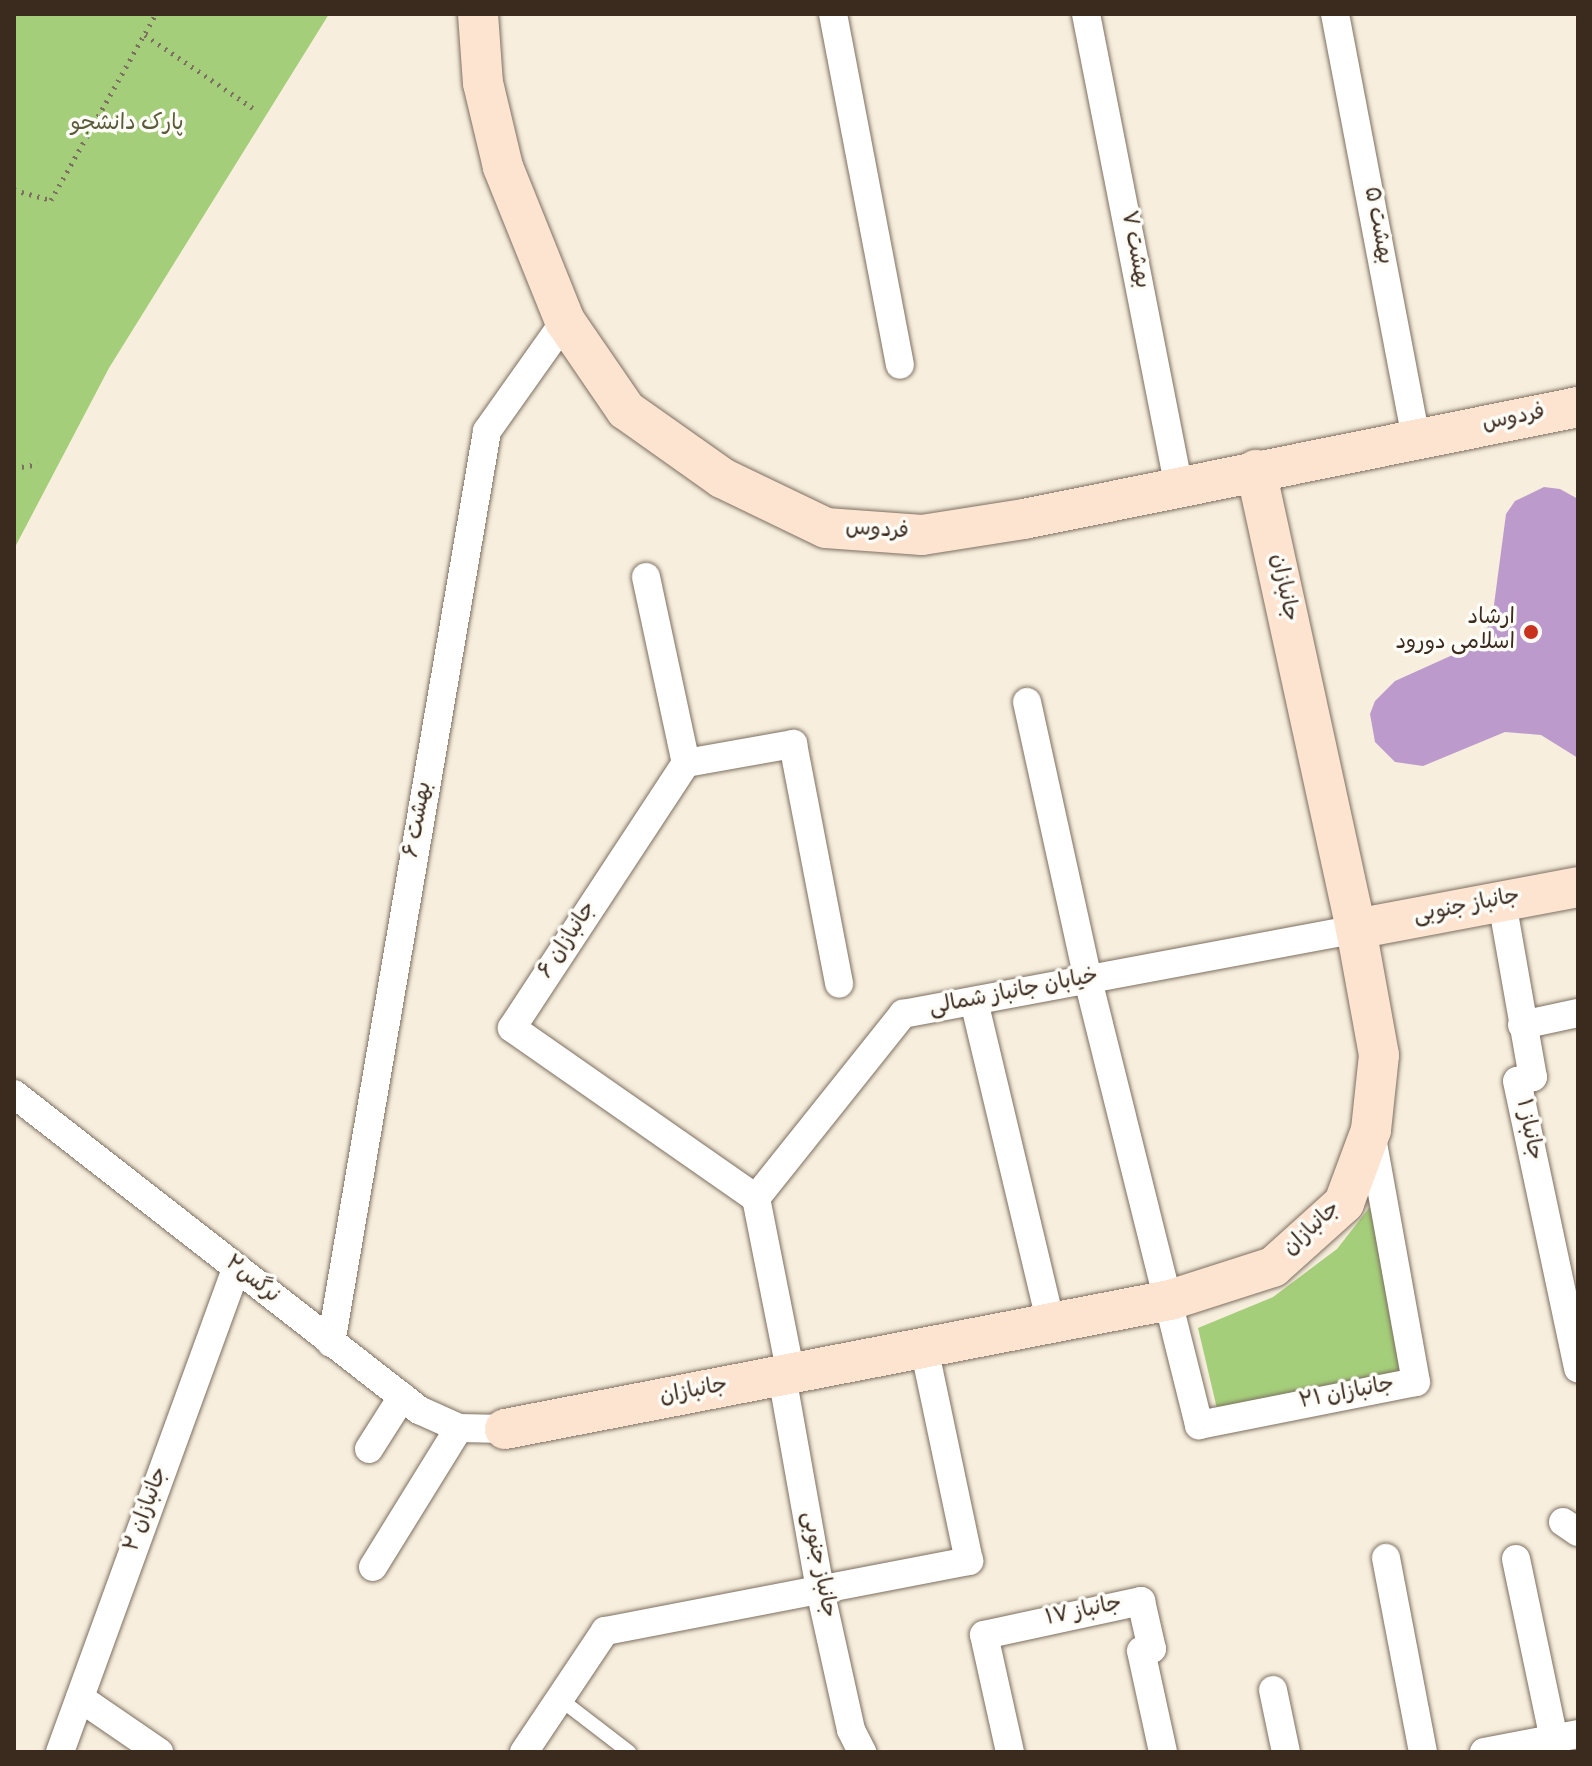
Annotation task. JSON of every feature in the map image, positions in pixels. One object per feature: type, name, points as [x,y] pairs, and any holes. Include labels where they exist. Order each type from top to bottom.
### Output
[{"type":"street","name":"فردوس","points":[[478,14],[483,83],[503,167],[565,321],[626,410],[722,478],[826,528],[922,535],[1578,407]]},
{"type":"street","points":[[833,14],[900,365]]},
{"type":"street","name":"بهشت ۷","points":[[1086,14],[1179,486]]},
{"type":"street","name":"بهشت ۵","points":[[1335,14],[1416,439]]},
{"type":"street","name":"بهشت ۶","points":[[331,1343],[487,431],[565,321]]},
{"type":"street","name":"جانبازان","points":[[505,1429],[1170,1300],[1273,1267],[1344,1203],[1371,1130],[1379,1055],[1356,929],[1256,470]]},
{"type":"street","points":[[646,577],[686,763],[793,744],[839,984]]},
{"type":"street","points":[[1027,702],[1088,980],[1170,1300]]},
{"type":"street","name":"جانبازان ۶","points":[[686,763],[512,1028],[756,1198]]},
{"type":"street","name":"جانباز جنوبی","points":[[1356,929],[1578,887]]},
{"type":"street","name":"جانباز ۱","points":[[1502,902],[1533,1077],[1517,1081],[1575,1340],[1578,1369]]},
{"type":"street","name":"خیابان جانباز شمالی","points":[[756,1198],[903,1014],[1356,929]]},
{"type":"street","points":[[974,1001],[1051,1324]]},
{"type":"street","points":[[1522,1025],[1578,1013]]},
{"type":"street","name":"نرگس۲","points":[[14,1094],[419,1410],[459,1428],[505,1429]]},
{"type":"street","name":"جانبازان ۲۱","points":[[1170,1300],[1199,1425],[1416,1382],[1371,1130]]},
{"type":"street","name":"جانباز جنوبی","points":[[756,1198],[820,1590],[851,1730],[862,1752]]},
{"type":"street","name":"جانبازان ۲","points":[[60,1752],[236,1269]]},
{"type":"street","points":[[524,1752],[605,1631],[969,1561],[924,1348]]},
{"type":"street","points":[[369,1449],[402,1397]]},
{"type":"street","points":[[373,1567],[459,1428]]},
{"type":"street","points":[[1386,1558],[1423,1752]]},
{"type":"street","points":[[1484,1752],[1565,1740],[1516,1559]]},
{"type":"street","name":"جانباز ۱۷","points":[[1010,1752],[984,1635],[1141,1601],[1152,1649],[1141,1651],[1163,1752]]},
{"type":"street","points":[[1273,1690],[1286,1752]]},
{"type":"street","points":[[80,1698],[159,1752]]},
{"type":"lane","points":[[560,1699],[629,1752]]},
{"type":"path","points":[[14,190],[51,200],[156,14]]},
{"type":"path","points":[[145,35],[253,108]]},
{"type":"path","points":[[14,468],[38,464]]},
{"type":"green space","name":"پارک دانشجو","points":[[14,14],[329,14],[109,368],[14,549]]},
{"type":"green space","points":[[1387,1185],[1420,1370],[1218,1413],[1198,1328],[1273,1297],[1337,1249]]},
{"type":"building","name":"ارشاد اسلامی دورود","points":[[1544,487],[1560,489],[1578,499],[1578,758],[1541,735],[1505,732],[1423,766],[1395,762],[1375,742],[1370,714],[1375,701],[1395,681],[1477,644],[1492,620],[1506,514],[1515,501]]},
{"type":"place","name":"ارشاد اسلامی دورود","points":[[1531,632]]}]
